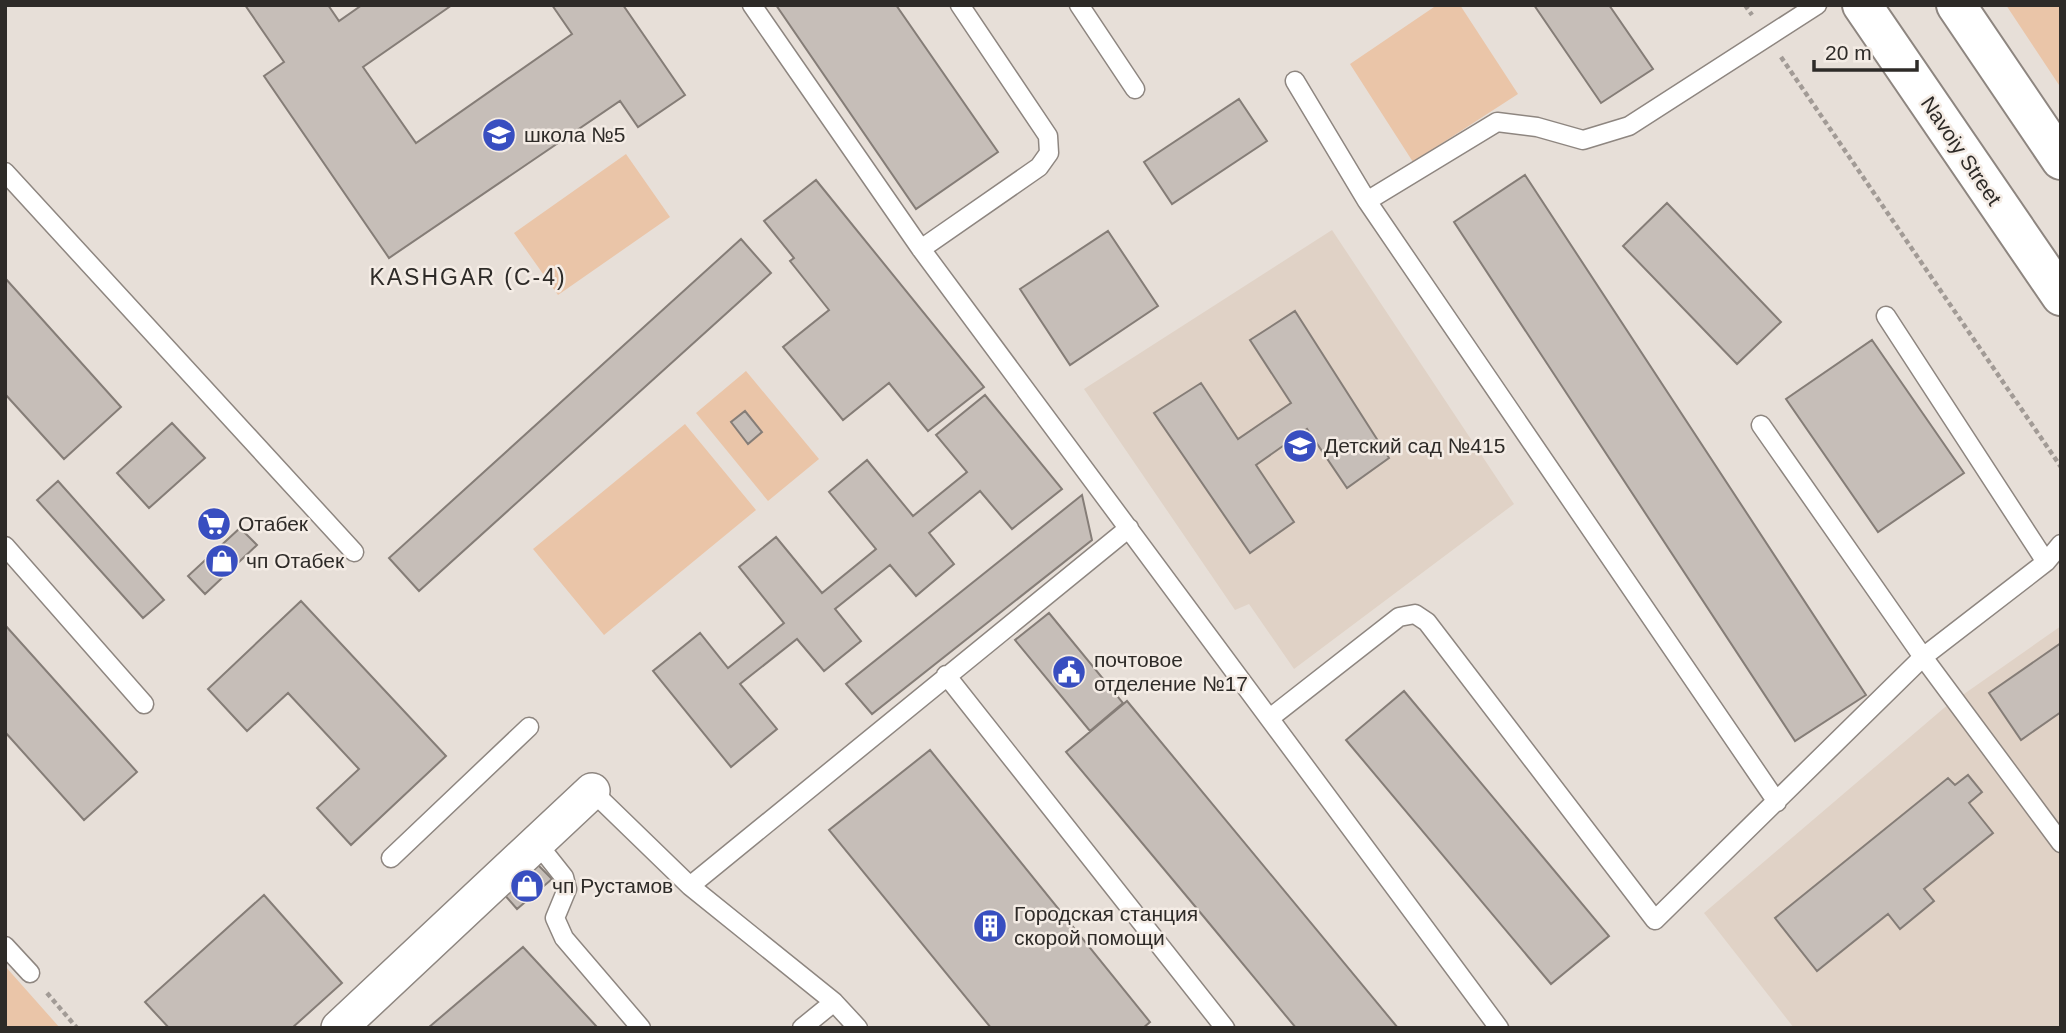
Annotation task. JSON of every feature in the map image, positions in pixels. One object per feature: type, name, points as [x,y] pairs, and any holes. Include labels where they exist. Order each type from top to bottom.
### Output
[{"type":"main road","name":"Navoiy Street","points":[[1862,5],[2061,296]]},
{"type":"main road","points":[[1956,5],[2061,160]]},
{"type":"street","points":[[340,1028],[593,791]]},
{"type":"lane","points":[[752,5],[921,249],[1499,1028]]},
{"type":"lane","points":[[921,249],[1039,167],[1049,153],[1048,136],[960,5]]},
{"type":"lane","points":[[1079,5],[1135,89]]},
{"type":"lane","points":[[1367,201],[1497,122],[1537,127],[1583,139],[1629,126],[1817,5]]},
{"type":"lane","points":[[1295,81],[1367,201],[1777,802]]},
{"type":"lane","points":[[5,172],[354,552]]},
{"type":"lane","points":[[1886,316],[2046,562]]},
{"type":"lane","points":[[1761,425],[1923,657],[2061,844]]},
{"type":"lane","points":[[690,886],[1129,528]]},
{"type":"lane","points":[[1269,718],[1399,617],[1415,614],[1427,622],[1655,920],[1923,657],[2046,562],[2061,544]]},
{"type":"lane","points":[[5,546],[144,704]]},
{"type":"lane","points":[[946,675],[1225,1028]]},
{"type":"lane","points":[[391,858],[529,727]]},
{"type":"lane","points":[[593,791],[690,886],[834,1002],[858,1028]]},
{"type":"lane","points":[[537,843],[564,877],[567,889],[555,918],[564,938],[641,1028]]},
{"type":"lane","points":[[5,946],[30,973]]},
{"type":"lane","points":[[802,1028],[834,1002]]},
{"type":"path","points":[[1745,5],[2061,467]]},
{"type":"path","points":[[30,973],[77,1028]]},
{"type":"shaded area","points":[[1437,5],[1460,5],[1518,94],[1413,162],[1350,64]]},
{"type":"shaded area","points":[[2006,5],[2061,5],[2061,88]]},
{"type":"shaded area","points":[[626,154],[670,217],[558,295],[514,233]]},
{"type":"shaded area","name":"Детский сад №415","points":[[1332,230],[1514,504],[1294,669],[1249,604],[1235,610],[1084,389]]},
{"type":"shaded area","points":[[746,371],[819,459],[768,501],[696,413]]},
{"type":"shaded area","points":[[685,424],[756,510],[604,635],[533,549]]},
{"type":"shaded area","points":[[2061,626],[2061,1028],[1794,1028],[1704,913],[1944,708]]},
{"type":"shaded area","points":[[5,966],[60,1028],[5,1028]]},
{"type":"building","name":"школа №5","points":[[245,5],[328,5],[339,21],[362,5],[452,5],[363,67],[416,143],[572,34],[552,5],[623,5],[685,95],[638,127],[620,101],[389,258],[264,76],[284,62]]},
{"type":"building","points":[[776,5],[896,5],[998,152],[916,209]]},
{"type":"building","points":[[1534,5],[1609,5],[1653,69],[1601,103]]},
{"type":"building","points":[[1239,99],[1267,141],[1172,204],[1144,162]]},
{"type":"building","points":[[1525,175],[1866,695],[1795,741],[1454,222]]},
{"type":"building","points":[[816,180],[984,387],[928,431],[889,383],[843,420],[783,347],[829,310],[790,261],[794,258],[764,221]]},
{"type":"building","points":[[1667,203],[1781,322],[1737,364],[1623,246]]},
{"type":"building","points":[[1108,231],[1158,306],[1070,365],[1020,289]]},
{"type":"building","points":[[741,239],[771,273],[419,591],[389,558]]},
{"type":"building","points":[[5,278],[121,407],[64,459],[5,394]]},
{"type":"building","points":[[1295,311],[1389,458],[1347,488],[1307,429],[1256,465],[1294,522],[1250,553],[1154,413],[1201,383],[1238,439],[1291,403],[1250,340]]},
{"type":"building","points":[[1872,340],[1964,473],[1878,532],[1786,399]]},
{"type":"building","points":[[985,395],[1062,489],[1012,529],[980,491],[929,533],[954,564],[916,596],[890,565],[835,609],[861,641],[824,671],[797,639],[740,684],[777,729],[731,767],[653,671],[700,633],[728,668],[784,623],[739,567],[776,537],[822,593],[876,549],[829,492],[867,460],[913,516],[967,472],[936,435]]},
{"type":"building","points":[[745,411],[762,432],[748,444],[731,422]]},
{"type":"building","points":[[172,423],[205,458],[149,508],[117,473]]},
{"type":"building","points":[[58,481],[164,600],[143,618],[37,500]]},
{"type":"building","points":[[1082,495],[1092,540],[872,714],[846,684]]},
{"type":"building","points":[[240,528],[257,545],[205,594],[188,576]]},
{"type":"building","points":[[301,601],[446,756],[351,845],[317,808],[359,769],[288,693],[247,731],[208,689]]},
{"type":"building","name":"почтовое отделение №17","points":[[1049,613],[1123,703],[1090,731],[1015,640]]},
{"type":"building","points":[[5,625],[137,772],[84,820],[5,732]]},
{"type":"building","points":[[2061,643],[2061,712],[2021,740],[1989,693]]},
{"type":"building","points":[[1404,691],[1609,936],[1551,984],[1346,740]]},
{"type":"building","points":[[1127,701],[1398,1028],[1296,1028],[1066,752]]},
{"type":"building","name":"Городская станция скорой помощи","points":[[930,750],[1150,1022],[1143,1028],[991,1028],[829,830]]},
{"type":"building","points":[[1968,775],[1982,792],[1969,803],[1993,833],[1924,889],[1934,901],[1900,929],[1888,914],[1817,971],[1775,918],[1948,778],[1955,785]]},
{"type":"building","name":"чп Рустамов","points":[[536,863],[552,879],[517,909],[502,892]]},
{"type":"building","points":[[264,895],[342,983],[292,1028],[169,1028],[145,1002]]},
{"type":"building","points":[[523,947],[597,1027],[428,1028]]},
{"type":"place","name":"школа №5","points":[[499,135]]},
{"type":"place","name":"Детский сад №415","points":[[1300,446]]},
{"type":"place","name":"Отабек","points":[[214,524]]},
{"type":"place","name":"чп Отабек","points":[[222,561]]},
{"type":"place","name":"почтовое отделение №17","points":[[1069,672]]},
{"type":"place","name":"чп Рустамов","points":[[527,886]]},
{"type":"place","name":"Городская станция скорой помощи","points":[[990,926]]},
{"type":"district","name":"KASHGAR (C-4)","points":[[468,277]]}]
